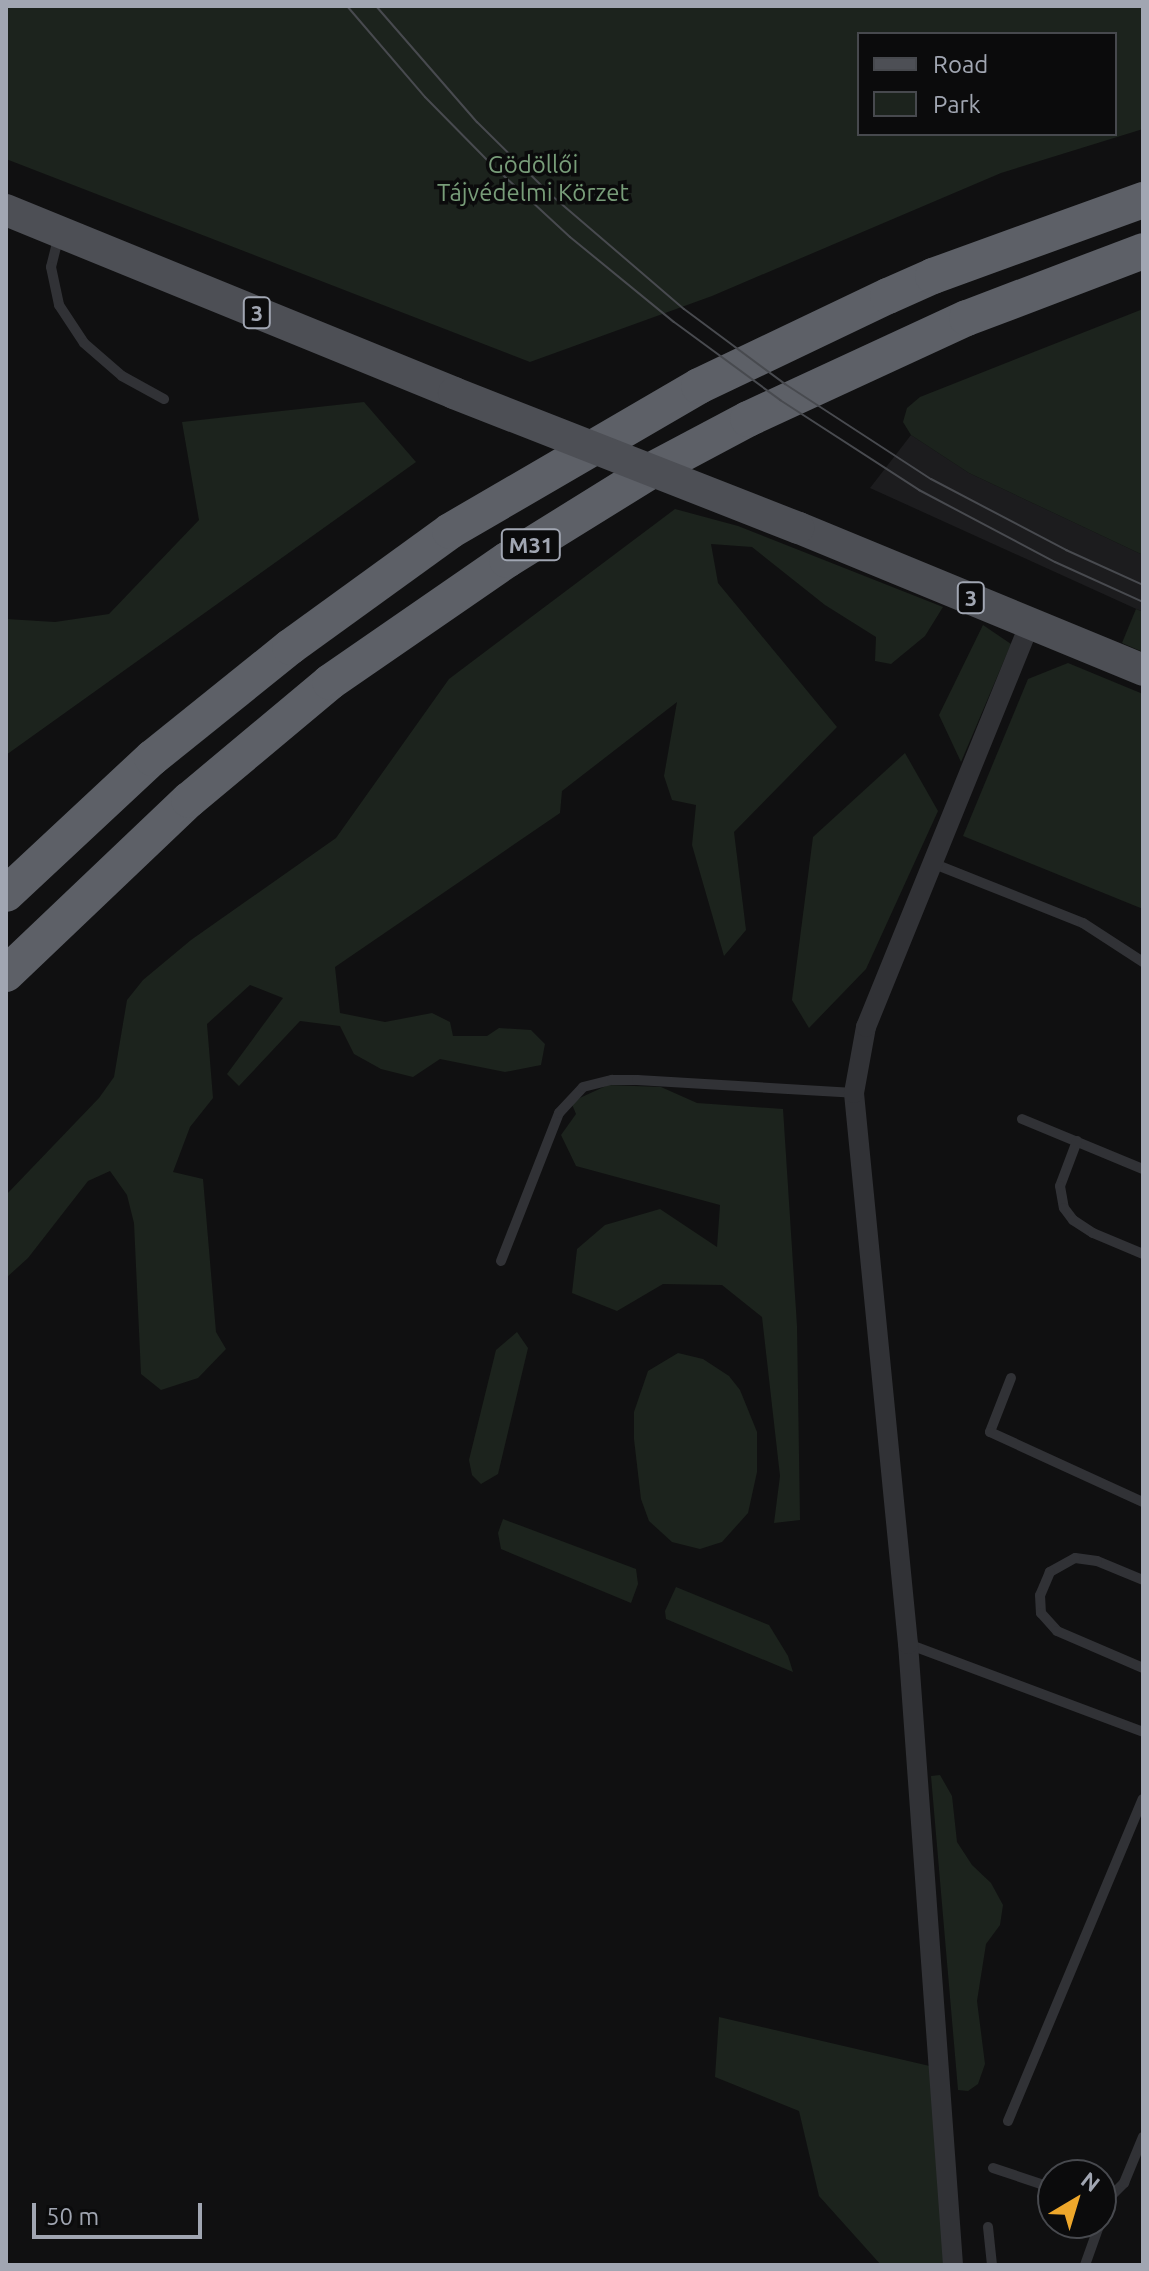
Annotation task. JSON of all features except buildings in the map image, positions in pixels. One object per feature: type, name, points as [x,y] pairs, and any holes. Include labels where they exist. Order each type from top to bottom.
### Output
[{"type":"highway","name":"M31","points":[[6,894],[152,758],[290,647],[450,531],[699,386],[933,276],[1143,200]]},
{"type":"highway","name":"M31","points":[[6,974],[189,800],[330,682],[507,560],[652,470],[748,419],[967,318],[1143,251]]},
{"type":"main road","name":"3","points":[[6,210],[454,393],[799,528],[1143,670]]},
{"type":"street","points":[[953,2265],[908,1644],[854,1093],[866,1027],[930,862],[1030,623]]},
{"type":"lane","points":[[60,233],[51,267],[59,305],[84,343],[122,376],[164,399]]},
{"type":"lane","points":[[930,862],[1083,923],[1143,962]]},
{"type":"lane","points":[[501,1261],[559,1113],[583,1087],[612,1080],[637,1080],[854,1093]]},
{"type":"lane","points":[[1022,1119],[1143,1169]]},
{"type":"lane","points":[[1077,1141],[1060,1186],[1064,1208],[1073,1220],[1093,1233],[1143,1254]]},
{"type":"lane","points":[[1011,1378],[990,1432],[1143,1502]]},
{"type":"lane","points":[[1143,1580],[1097,1561],[1075,1558],[1058,1565],[1045,1578],[1040,1604],[1046,1623],[1057,1631],[1143,1668]]},
{"type":"lane","points":[[908,1644],[1143,1732]]},
{"type":"lane","points":[[1008,2121],[1143,1799]]},
{"type":"lane","points":[[1117,2191],[1124,2183],[1143,2137]]},
{"type":"lane","points":[[993,2168],[1037,2183]]},
{"type":"lane","points":[[988,2227],[992,2265]]},
{"type":"lane","points":[[1085,2265],[1094,2239]]},
{"type":"shaded area","points":[[911,435],[969,473],[1143,555],[1143,612],[870,488]]},
{"type":"green space","name":"Gödöllői Tájvédelmi Körzet","points":[[6,6],[1143,6],[1143,129],[1001,173],[712,296],[530,362],[6,159]]},
{"type":"green space","points":[[1143,309],[1143,555],[969,473],[911,435],[903,422],[907,408],[920,397]]},
{"type":"green space","points":[[364,402],[416,462],[6,755],[6,619],[55,622],[109,614],[199,520],[182,422]]},
{"type":"green space","points":[[675,509],[738,526],[943,607],[925,636],[891,664],[875,661],[876,637],[825,605],[752,547],[711,544],[718,583],[837,727],[734,832],[746,930],[724,956],[692,845],[696,805],[672,800],[664,776],[677,702],[562,791],[560,813],[335,967],[340,1013],[385,1022],[432,1013],[450,1022],[453,1036],[487,1036],[499,1028],[531,1030],[545,1044],[541,1065],[505,1072],[440,1059],[413,1077],[381,1069],[354,1054],[340,1026],[300,1021],[239,1086],[227,1074],[283,998],[250,985],[207,1024],[213,1098],[190,1127],[173,1172],[203,1179],[216,1332],[226,1349],[198,1378],[161,1390],[141,1374],[134,1223],[127,1195],[110,1171],[88,1181],[28,1258],[6,1278],[6,1195],[99,1098],[114,1077],[127,1000],[143,980],[191,940],[336,838],[449,679]]},
{"type":"green space","points":[[1136,609],[1143,612],[1143,652],[1122,643]]},
{"type":"green space","points":[[983,625],[1011,644],[961,762],[939,715]]},
{"type":"green space","points":[[1068,663],[1143,694],[1143,909],[963,836],[1028,679]]},
{"type":"green space","points":[[905,753],[938,811],[866,969],[809,1028],[792,1000],[813,837]]},
{"type":"green space","points":[[608,1085],[661,1087],[697,1103],[783,1109],[797,1326],[800,1520],[774,1523],[780,1476],[762,1317],[722,1285],[663,1284],[617,1311],[572,1293],[577,1249],[605,1225],[660,1209],[717,1247],[720,1205],[576,1166],[561,1135],[576,1114],[571,1102]]},
{"type":"green space","points":[[517,1332],[528,1348],[498,1474],[481,1484],[472,1475],[469,1460],[496,1350]]},
{"type":"green space","points":[[678,1353],[703,1359],[729,1376],[740,1390],[757,1432],[757,1472],[748,1513],[722,1542],[700,1549],[672,1542],[649,1521],[641,1499],[634,1439],[634,1412],[648,1371]]},
{"type":"green space","points":[[503,1519],[636,1569],[638,1584],[631,1603],[501,1549],[498,1533]]},
{"type":"green space","points":[[676,1587],[769,1625],[788,1656],[793,1672],[666,1619],[665,1611]]},
{"type":"green space","points":[[940,1775],[952,1796],[957,1842],[972,1865],[991,1883],[1003,1905],[1000,1925],[986,1944],[977,2001],[985,2064],[978,2084],[968,2091],[958,2090],[931,1776]]},
{"type":"green space","points":[[719,2017],[934,2067],[946,2265],[881,2265],[819,2196],[799,2111],[715,2077]]},
{"type":"tram line","points":[[347,6],[425,97],[490,163],[570,237],[674,322],[780,400],[919,490],[1055,562],[1143,602]]},
{"type":"tram line","points":[[376,6],[477,122],[551,195],[684,309],[785,384],[931,479],[1066,550],[1143,585]]}]
